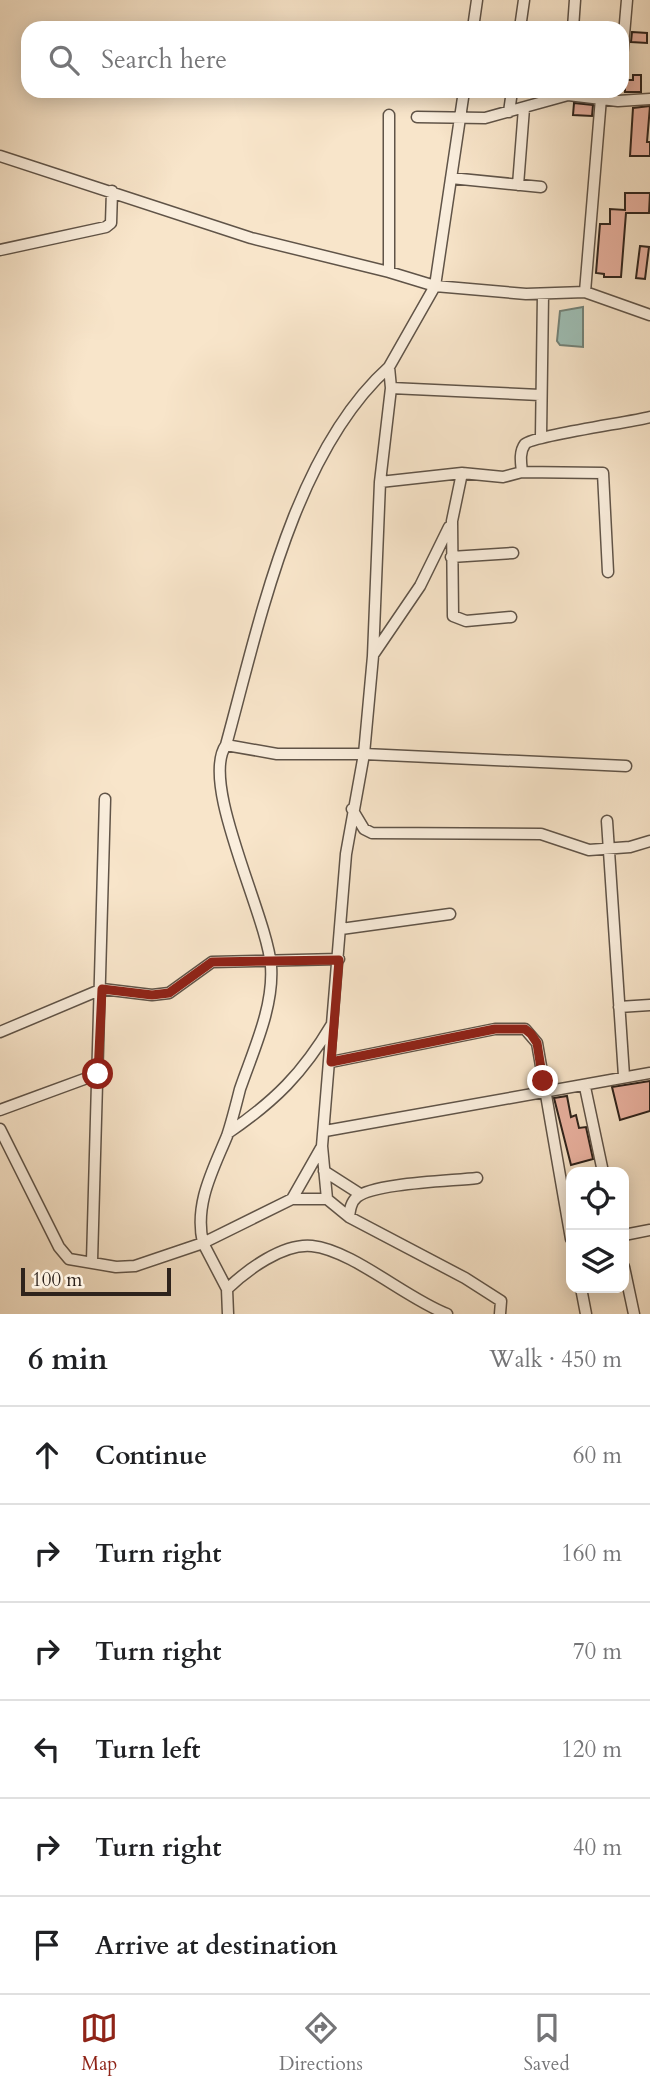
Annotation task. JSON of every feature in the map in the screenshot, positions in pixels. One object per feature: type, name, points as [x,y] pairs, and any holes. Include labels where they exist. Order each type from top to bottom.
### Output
[{"type":"street","points":[[474,21],[477,0]]},
{"type":"street","points":[[521,21],[524,0]]},
{"type":"street","points":[[574,21],[575,0]]},
{"type":"street","points":[[625,21],[627,0]]},
{"type":"street","points":[[629,97],[650,99]]},
{"type":"street","points":[[228,1314],[228,1289],[203,1243],[202,1207],[208,1179],[228,1133],[268,1001],[269,960],[261,915],[232,839],[223,798],[219,754],[226,745],[254,639],[308,480],[338,427],[369,385],[389,368],[435,286],[463,98]]},
{"type":"street","points":[[509,112],[511,98]]},
{"type":"street","points":[[417,117],[460,120],[509,112],[550,98]]},
{"type":"street","points":[[585,292],[601,98]]},
{"type":"street","points":[[518,185],[524,108]]},
{"type":"street","points":[[389,115],[389,272]]},
{"type":"street","points":[[0,156],[251,238],[435,286],[543,294],[585,292],[650,315]]},
{"type":"street","points":[[452,178],[541,187]]},
{"type":"street","points":[[0,250],[106,227],[111,223],[113,215],[112,191]]},
{"type":"street","points":[[541,436],[543,294]]},
{"type":"street","points":[[327,1199],[322,1146],[352,809],[363,754],[373,656],[380,482],[391,388],[389,368]]},
{"type":"street","points":[[391,388],[540,395]]},
{"type":"street","points":[[522,472],[522,451],[526,443],[541,436],[561,436],[650,417]]},
{"type":"street","points":[[380,482],[462,473],[503,477],[522,472],[603,473],[608,572]]},
{"type":"street","points":[[462,473],[452,521],[453,616],[466,621],[511,617]]},
{"type":"street","points":[[373,656],[420,586],[452,521]]},
{"type":"street","points":[[451,557],[513,553]]},
{"type":"street","points":[[226,745],[277,754],[363,754],[626,766]]},
{"type":"street","points":[[92,1261],[102,989],[105,799]]},
{"type":"street","points":[[352,809],[363,829],[372,833],[541,834],[576,847],[609,849],[650,841]]},
{"type":"street","points":[[607,821],[624,1076]]},
{"type":"street","points":[[341,929],[450,914]]},
{"type":"street","points":[[0,1032],[102,989],[161,995],[178,989],[212,962],[339,960]]},
{"type":"street","points":[[619,1007],[650,1005]]},
{"type":"street","points":[[228,1133],[283,1092],[307,1065],[335,1019]]},
{"type":"street","points":[[331,1062],[495,1029],[525,1029],[537,1043],[569,1230]]},
{"type":"street","points":[[325,1131],[585,1087],[624,1076],[650,1073]]},
{"type":"street","points":[[0,1110],[98,1074]]},
{"type":"street","points":[[585,1087],[602,1167]]},
{"type":"street","points":[[0,1129],[64,1254],[78,1262],[135,1266],[203,1243],[292,1199],[327,1199],[349,1217],[465,1278],[501,1301],[500,1314]]},
{"type":"street","points":[[292,1199],[322,1146]]},
{"type":"street","points":[[324,1171],[360,1194]]},
{"type":"street","points":[[349,1217],[354,1200],[360,1194],[394,1186],[477,1178]]},
{"type":"street","points":[[629,1234],[650,1230]]},
{"type":"street","points":[[228,1289],[240,1276],[276,1255],[314,1246],[346,1259],[447,1314]]},
{"type":"street","points":[[629,1290],[634,1314]]},
{"type":"street","points":[[582,1293],[586,1314]]},
{"type":"water","points":[[583,307],[583,347],[560,345],[557,341],[560,311]]},
{"type":"building","points":[[632,32],[647,33],[647,43],[631,42]]},
{"type":"building","points":[[633,75],[641,75],[641,92],[629,92],[629,80],[633,80]]},
{"type":"building","points":[[574,103],[593,105],[592,116],[573,115]]},
{"type":"building","points":[[650,106],[647,142],[650,142],[650,156],[630,156],[633,108]]},
{"type":"building","points":[[625,193],[650,193],[649,213],[626,213],[621,277],[604,277],[604,274],[596,273],[600,224],[610,224],[610,209],[625,210]]},
{"type":"building","points":[[640,246],[649,247],[645,279],[636,278]]},
{"type":"building","points":[[650,1081],[650,1111],[620,1120],[612,1087]]},
{"type":"building","points":[[567,1096],[571,1117],[576,1115],[579,1128],[586,1127],[593,1159],[571,1165],[554,1098]]},
{"type":"route","points":[[98,1074],[102,989],[161,995],[178,989],[212,962],[339,960],[331,1062],[495,1029],[515,1028],[525,1029],[537,1043],[543,1081]]}]
